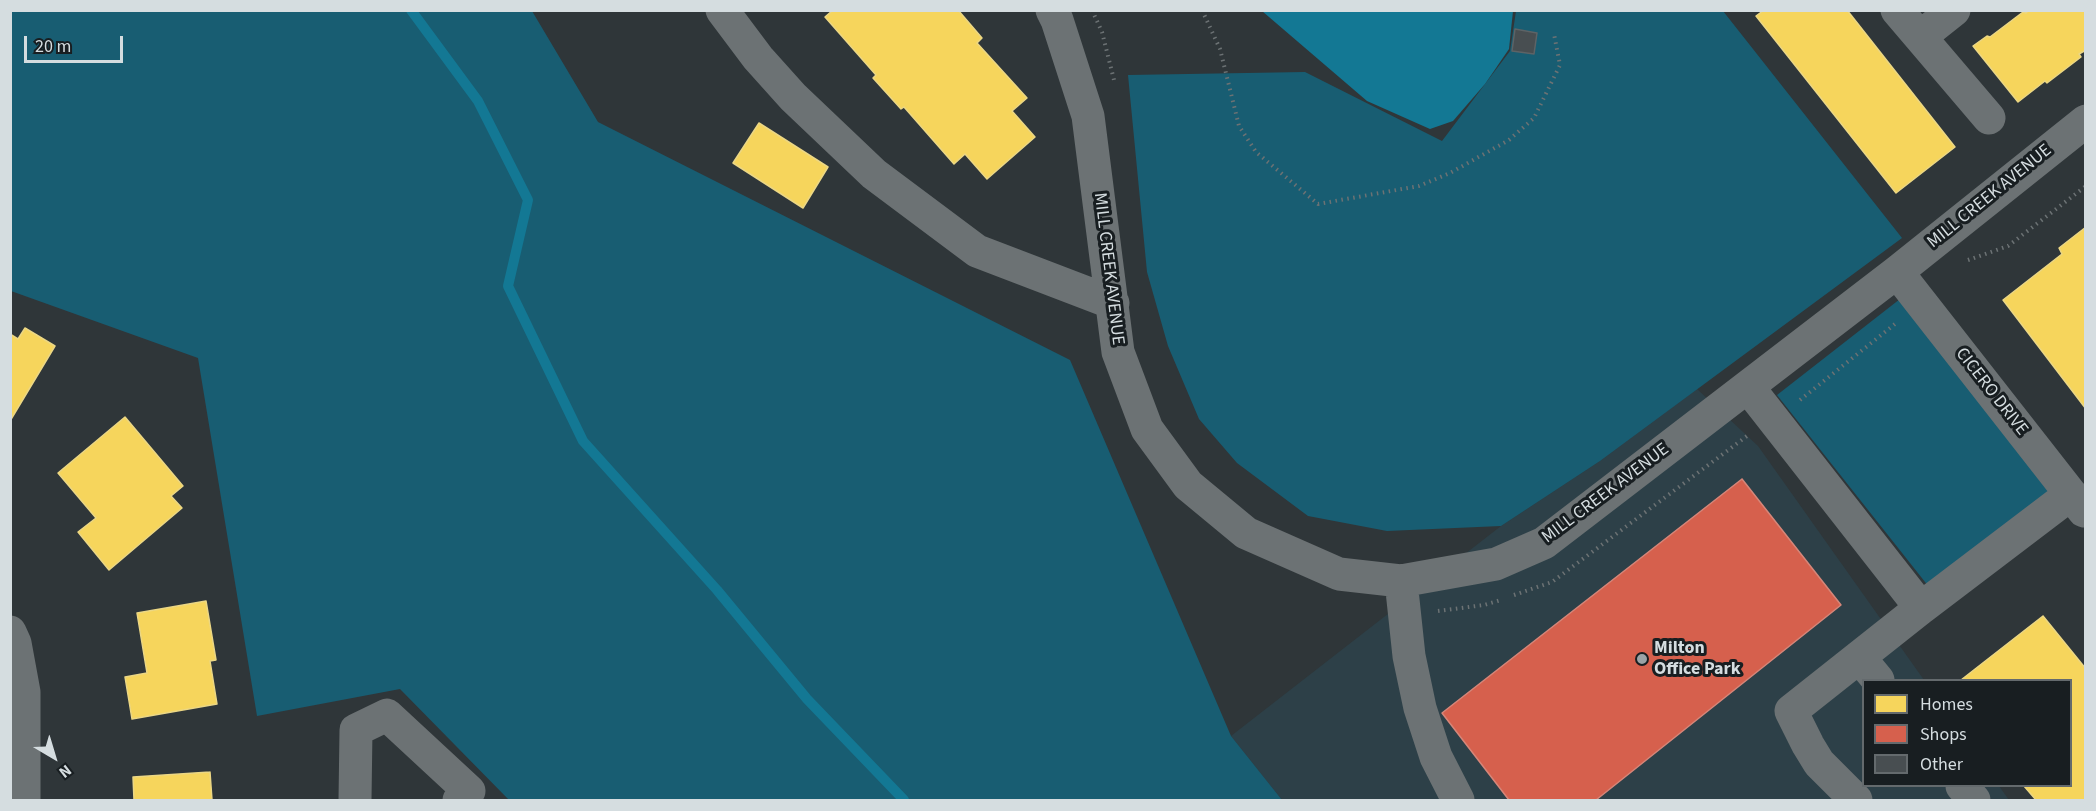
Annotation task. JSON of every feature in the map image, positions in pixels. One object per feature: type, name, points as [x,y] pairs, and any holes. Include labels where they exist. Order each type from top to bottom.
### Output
[{"type":"street","points":[[722,10],[758,58],[793,97],[874,174],[977,251],[1113,303]]},
{"type":"street","name":"MILL CREEK AVENUE","points":[[1052,10],[1088,116],[1118,352],[1147,429],[1188,485],[1246,533],[1339,574],[1401,581],[1496,564],[1544,543],[1897,272],[2085,122]]},
{"type":"street","points":[[1897,10],[1989,118]]},
{"type":"street","points":[[1920,37],[1954,10]]},
{"type":"street","name":"CICERO DRIVE","points":[[1897,272],[2078,503]]},
{"type":"street","points":[[1748,387],[1921,608]]},
{"type":"street","points":[[1851,799],[1819,763],[1791,711],[1868,669],[1921,608],[2078,503]]},
{"type":"street","points":[[1401,581],[1409,657],[1420,708],[1436,757],[1458,801]]},
{"type":"street","points":[[10,632],[15,643],[24,692],[24,801]]},
{"type":"street","points":[[355,801],[356,730],[387,715],[469,791],[459,801]]},
{"type":"street","points":[[1963,787],[1974,801]]},
{"type":"path","points":[[1092,10],[1102,32],[1116,89]]},
{"type":"path","points":[[1202,10],[1220,49],[1239,126],[1256,152],[1318,204],[1419,186],[1450,173],[1509,140],[1534,118],[1560,65],[1554,34]]},
{"type":"shaded area","points":[[11,10],[532,11],[598,122],[1070,360],[1231,736],[1282,800],[509,800],[400,689],[257,716],[198,358],[11,291]]},
{"type":"shaded area","points":[[1262,11],[1513,11],[1509,49],[1485,84],[1453,121],[1430,129],[1367,101]]},
{"type":"shaded area","points":[[1516,11],[1723,11],[1902,238],[1600,461],[1501,526],[1387,531],[1308,516],[1237,463],[1199,419],[1168,346],[1147,272],[1128,75],[1305,72],[1442,141],[1510,51]]},
{"type":"shaded area","points":[[1900,299],[2051,490],[1929,587],[1777,395]]},
{"type":"shaded area","points":[[1697,389],[1758,446],[1923,679],[1862,679],[1862,787],[2000,787],[2009,800],[1282,800],[1231,736],[1501,526],[1600,461]]},
{"type":"building: Homes","points":[[833,10],[958,10],[982,38],[977,43],[1027,98],[1012,111],[1035,137],[987,179],[965,154],[954,164],[904,107],[901,109],[873,78],[876,75],[825,17]]},
{"type":"building: Homes","points":[[1764,10],[1847,10],[1955,147],[1896,193],[1756,16]]},
{"type":"building: Homes","points":[[2029,10],[2086,10],[2086,50],[2079,54],[2081,57],[2047,83],[2045,81],[2018,102],[1973,46]]},
{"type":"building: Homes","points":[[759,123],[828,167],[803,208],[733,163]]},
{"type":"building: Homes","points":[[2086,227],[2086,409],[2003,300],[2062,254],[2059,248]]},
{"type":"building: Homes","points":[[25,328],[55,346],[10,421],[10,334],[18,339]]},
{"type":"building: Homes","points":[[125,417],[183,486],[171,496],[182,508],[109,570],[78,532],[96,518],[58,473]]},
{"type":"building: Homes","points":[[206,601],[216,660],[210,661],[217,704],[132,719],[125,677],[147,673],[137,613]]},
{"type":"building: Homes","points":[[2043,616],[2086,669],[2086,800],[2036,800],[2025,787],[2072,787],[2072,679],[1962,679]]},
{"type":"building: Homes","points":[[210,772],[212,800],[134,800],[133,777]]},
{"type":"building: Shops","name":"Milton Office Park","points":[[1742,479],[1841,605],[1596,800],[1509,800],[1442,713]]},
{"type":"building: Other","points":[[1515,29],[1537,33],[1534,54],[1512,51]]},
{"type":"waterway","points":[[411,10],[478,101],[528,200],[508,286],[583,441],[717,590],[807,699],[904,800]]},
{"type":"place","name":"Milton Office Park","points":[[1642,659]]}]
